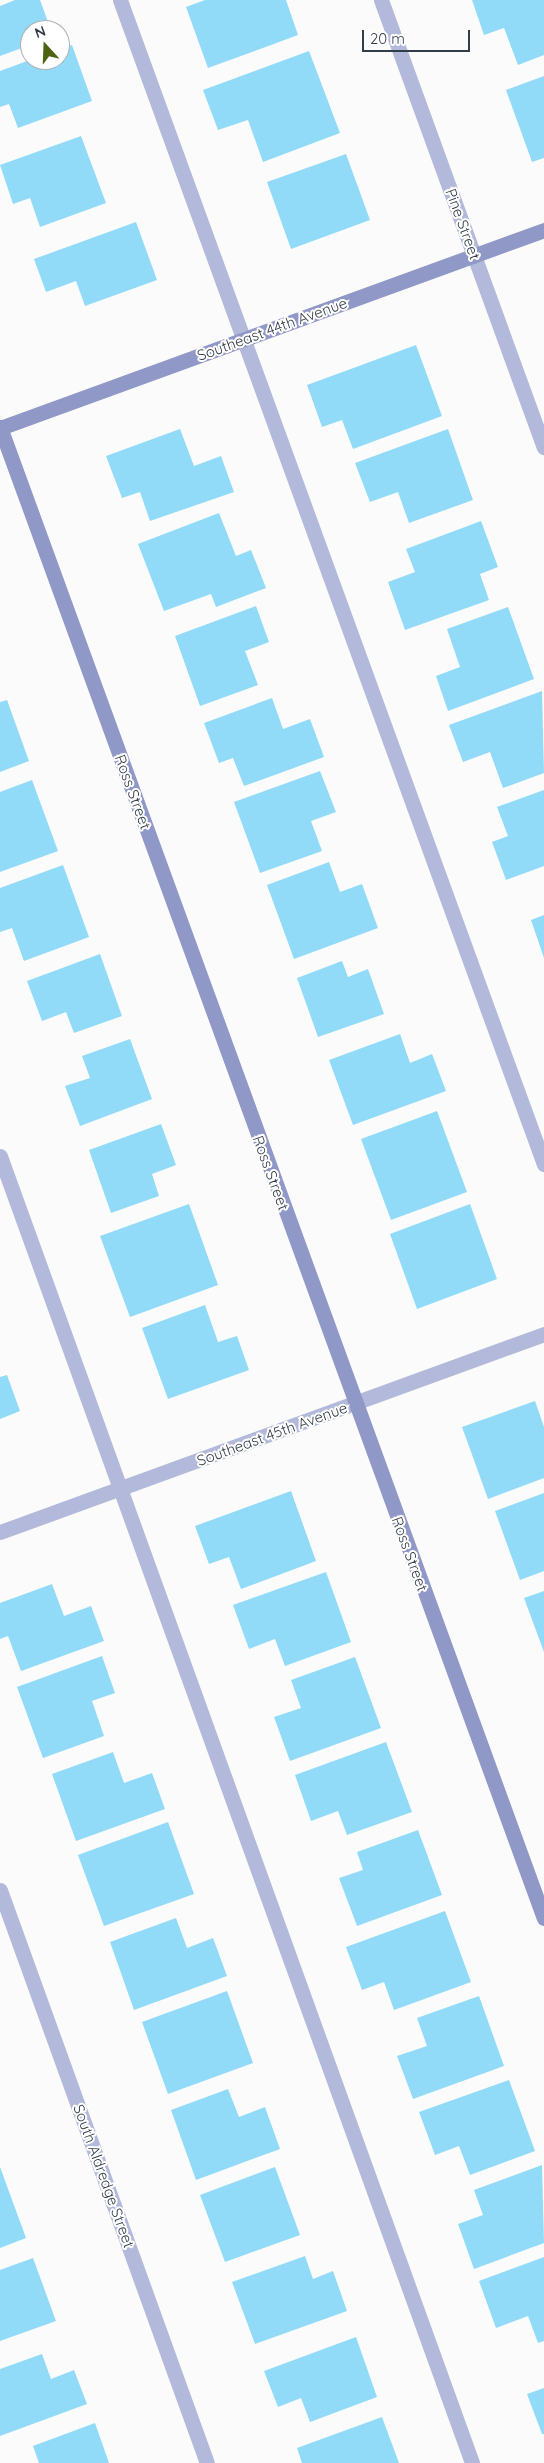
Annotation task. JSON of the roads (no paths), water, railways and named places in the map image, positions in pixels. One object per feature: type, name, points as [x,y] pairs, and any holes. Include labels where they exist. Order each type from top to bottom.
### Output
[{"type":"street","points":[[120,0],[544,1164]]},
{"type":"street","name":"Pine Street","points":[[381,0],[544,448]]},
{"type":"street","name":"Southeast 44th Avenue","points":[[0,427],[544,230]]},
{"type":"street","name":"Ross Street","points":[[0,427],[544,1918]]},
{"type":"street","points":[[0,1156],[472,2463]]},
{"type":"street","name":"Southeast 45th Avenue","points":[[0,1532],[544,1334]]},
{"type":"street","name":"South Aldredge Street","points":[[0,1890],[207,2463]]}]
